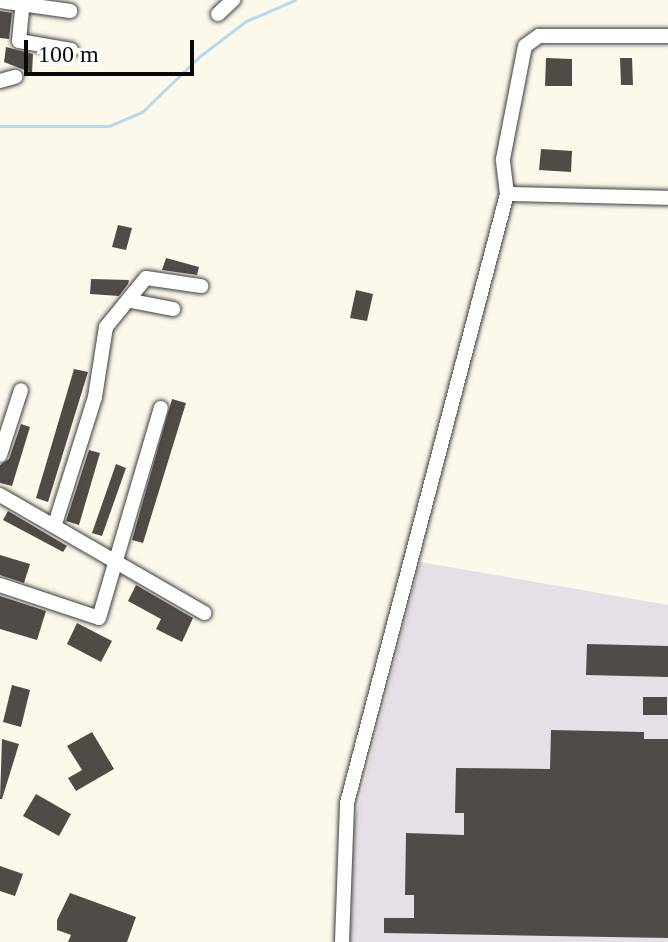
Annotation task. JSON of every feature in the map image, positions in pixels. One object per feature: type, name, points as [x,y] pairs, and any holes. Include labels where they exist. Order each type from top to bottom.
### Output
[{"type":"street","points":[[218,14],[233,0]]},
{"type":"street","points":[[0,1],[70,11]]},
{"type":"street","points":[[23,2],[19,41],[71,50]]},
{"type":"street","points":[[342,942],[347,803],[507,194],[503,159],[525,46],[539,36],[668,36]]},
{"type":"street","points":[[507,194],[668,198]]},
{"type":"street","points":[[55,524],[95,397],[106,327],[131,301],[146,278],[201,286]]},
{"type":"street","points":[[131,301],[173,309]]},
{"type":"street","points":[[0,455],[21,390]]},
{"type":"street","points":[[0,585],[99,618],[161,408]]},
{"type":"street","points":[[0,495],[117,559],[133,576],[204,613]]},
{"type":"shaded area","points":[[420,562],[668,605],[668,942],[349,942],[348,847]]},
{"type":"building","points":[[0,11],[12,13],[9,39],[0,38]]},
{"type":"building","points":[[6,47],[33,54],[32,73],[4,62]]},
{"type":"building","points":[[546,58],[572,59],[572,86],[545,86]]},
{"type":"building","points":[[620,58],[632,58],[633,85],[621,85]]},
{"type":"building","points":[[541,149],[572,151],[571,172],[539,170]]},
{"type":"building","points":[[118,225],[132,228],[126,250],[112,247]]},
{"type":"building","points":[[166,258],[199,267],[197,275],[162,270]]},
{"type":"building","points":[[91,279],[129,280],[119,296],[90,294]]},
{"type":"building","points":[[356,290],[373,294],[367,321],[350,318]]},
{"type":"building","points":[[74,369],[88,372],[48,502],[36,498]]},
{"type":"building","points":[[172,399],[186,403],[143,543],[132,540]]},
{"type":"building","points":[[21,424],[30,427],[12,486],[0,483],[0,465],[9,459]]},
{"type":"building","points":[[89,450],[100,453],[79,525],[66,521]]},
{"type":"building","points":[[116,464],[126,468],[102,536],[92,533]]},
{"type":"building","points":[[8,511],[67,546],[63,552],[3,520]]},
{"type":"building","points":[[0,555],[30,564],[24,583],[0,575]]},
{"type":"building","points":[[136,585],[193,618],[182,642],[156,629],[161,619],[128,601]]},
{"type":"building","points":[[0,596],[46,611],[37,640],[0,629]]},
{"type":"building","points":[[77,623],[112,641],[101,662],[67,644]]},
{"type":"building","points":[[587,644],[668,646],[668,677],[586,675]]},
{"type":"building","points":[[12,685],[30,690],[21,727],[3,722]]},
{"type":"building","points":[[643,697],[667,697],[667,715],[643,715]]},
{"type":"building","points":[[551,730],[644,732],[644,739],[668,739],[668,938],[384,933],[384,918],[414,918],[414,895],[405,895],[406,833],[464,835],[464,813],[455,813],[456,768],[550,769]]},
{"type":"building","points":[[92,732],[114,769],[76,791],[68,778],[82,770],[67,746]]},
{"type":"building","points":[[2,739],[19,744],[0,799]]},
{"type":"building","points":[[36,794],[71,814],[59,836],[23,816]]},
{"type":"building","points":[[0,866],[23,874],[15,896],[0,891]]},
{"type":"building","points":[[70,893],[136,917],[127,942],[68,942],[71,935],[57,930],[57,920]]},
{"type":"waterway","points":[[0,126],[109,126],[142,112],[200,56],[246,21],[295,0]]}]
